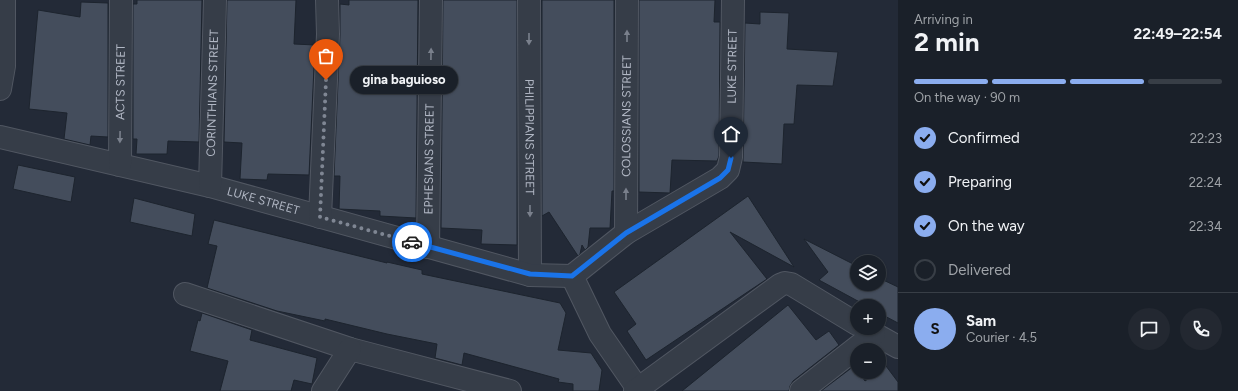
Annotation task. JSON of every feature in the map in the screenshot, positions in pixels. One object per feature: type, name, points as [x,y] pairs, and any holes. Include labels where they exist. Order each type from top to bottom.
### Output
[{"type":"street","points":[[0,89],[4,66],[4,0]]},
{"type":"street","name":"ACTS STREET","points":[[120,165],[121,0]]},
{"type":"street","name":"CORINTHIANS STREET","points":[[210,186],[215,0]]},
{"type":"street","points":[[320,217],[328,34],[327,0]]},
{"type":"street","name":"EPHESIANS STREET","points":[[428,247],[431,0]]},
{"type":"street","name":"PHILIPPIANS STREET","points":[[529,0],[530,274]]},
{"type":"street","name":"COLOSSIANS STREET","points":[[626,233],[627,0]]},
{"type":"street","name":"LUKE STREET","points":[[0,137],[210,186],[530,274],[572,276],[626,233],[720,178],[728,170],[731,158],[733,0]]},
{"type":"street","points":[[572,276],[600,334],[637,390],[780,285],[785,283],[791,284],[850,320]]},
{"type":"street","points":[[185,294],[350,349],[510,391]]},
{"type":"street","points":[[801,391],[859,335]]},
{"type":"street","points":[[875,335],[898,348]]},
{"type":"street","points":[[323,391],[350,349]]},
{"type":"building","points":[[137,0],[202,0],[199,142],[168,141],[167,154],[136,154],[137,139],[133,139],[133,4],[137,4]]},
{"type":"building","points":[[227,0],[296,0],[294,44],[315,45],[309,175],[268,174],[267,180],[240,179],[242,143],[224,142]]},
{"type":"building","points":[[349,0],[418,0],[416,218],[380,216],[380,211],[339,209],[340,176],[334,176],[340,4],[349,5]]},
{"type":"building","points":[[443,0],[517,0],[517,245],[481,244],[482,230],[441,228]]},
{"type":"building","points":[[542,0],[614,0],[614,191],[612,191],[610,228],[590,228],[588,247],[585,250],[582,245],[578,256],[549,212],[542,216]]},
{"type":"building","points":[[639,0],[715,0],[714,22],[720,22],[719,156],[717,161],[672,160],[670,193],[639,192]]},
{"type":"building","points":[[81,2],[108,3],[108,137],[91,136],[90,145],[64,139],[67,113],[29,109],[38,10],[80,17]]},
{"type":"building","points":[[760,12],[789,13],[787,49],[838,52],[833,86],[797,85],[794,124],[784,124],[782,164],[743,162],[745,23],[760,24]]},
{"type":"building","points":[[18,165],[75,177],[71,202],[13,189]]},
{"type":"building","points":[[748,196],[794,267],[730,232],[767,279],[646,360],[627,331],[636,324],[614,292]]},
{"type":"building","points":[[134,198],[195,214],[192,236],[130,222]]},
{"type":"building","points":[[214,220],[387,263],[422,270],[422,274],[560,303],[566,313],[558,350],[591,353],[602,370],[599,391],[573,391],[573,384],[558,382],[559,379],[464,353],[462,365],[435,358],[437,344],[325,319],[325,321],[277,311],[207,288],[217,246],[208,244]]},
{"type":"building","points":[[804,239],[850,262],[850,291],[886,291],[886,281],[898,287],[898,323],[886,317],[886,299],[854,299],[819,280],[828,272]]},
{"type":"building","points":[[788,305],[816,340],[829,331],[839,345],[793,381],[789,391],[682,391]]},
{"type":"building","points":[[202,313],[252,330],[250,340],[317,358],[312,384],[294,380],[291,391],[220,391],[228,361],[190,351],[198,320],[200,321]]},
{"type":"building","points":[[886,366],[898,382],[898,391],[821,391],[850,369],[850,379],[864,379],[865,381],[868,379],[886,379]]},
{"type":"way so far","points":[[326,80],[320,217],[412,242]]},
{"type":"place","name":"gina baguioso","points":[[326,80]]},
{"type":"route","points":[[412,242],[530,274],[572,276],[626,233],[720,178],[728,170],[731,158]]}]
